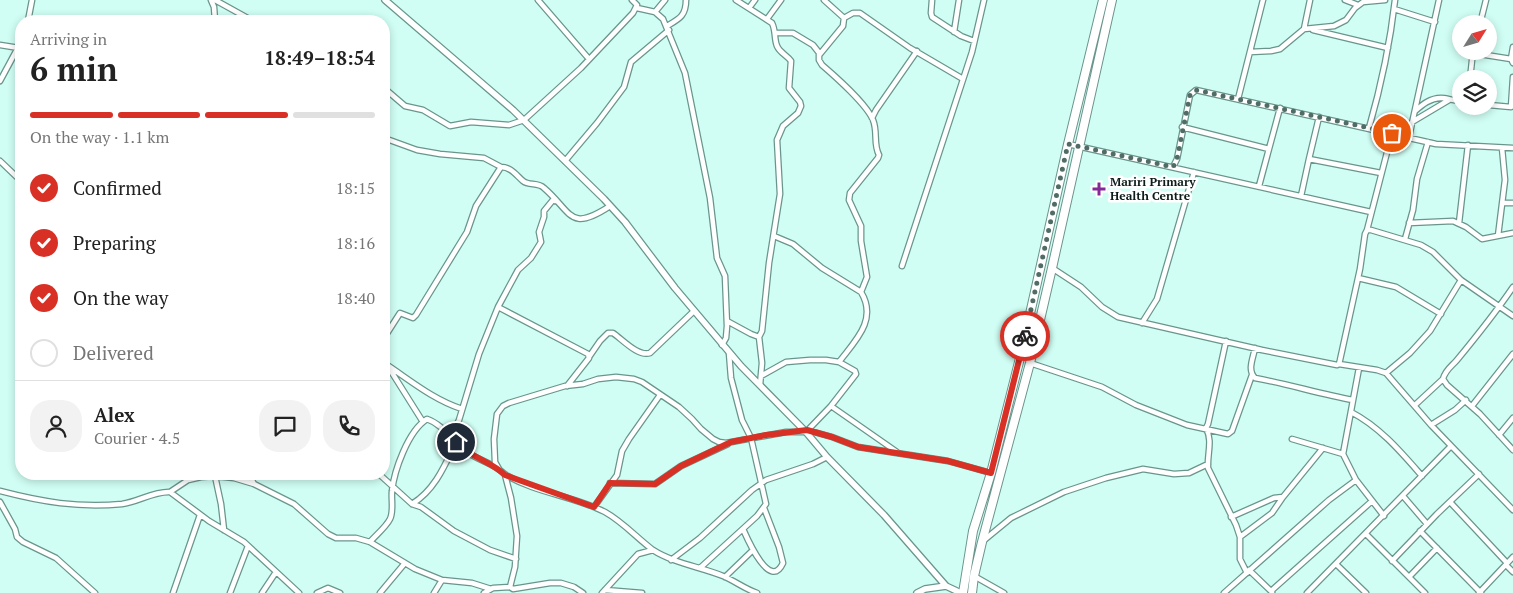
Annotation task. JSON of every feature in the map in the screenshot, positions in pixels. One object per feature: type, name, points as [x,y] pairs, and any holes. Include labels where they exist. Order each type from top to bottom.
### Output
[{"type":"highway","points":[[962,593],[973,531],[991,473],[1021,354],[1102,0]]},
{"type":"highway","points":[[972,593],[982,542],[1030,363],[1112,0]]},
{"type":"street","points":[[29,15],[32,0]]},
{"type":"street","points":[[211,0],[215,15]]},
{"type":"street","points":[[215,0],[242,15]]},
{"type":"street","points":[[385,0],[524,120],[610,206],[625,222],[729,353],[806,431],[827,457],[884,516],[946,586],[962,593]]},
{"type":"street","points":[[538,0],[589,59]]},
{"type":"street","points":[[632,0],[637,6],[655,12],[663,19],[685,73],[704,164],[717,258],[725,276],[726,338],[722,345]]},
{"type":"street","points":[[390,93],[405,106],[423,110],[450,126],[471,122],[509,125],[524,120],[589,59],[641,0]]},
{"type":"street","points":[[655,12],[665,0]]},
{"type":"street","points":[[565,161],[624,87],[631,62],[682,17],[686,0]]},
{"type":"street","points":[[736,0],[772,23],[776,33],[776,44],[780,51],[790,58],[789,88],[801,106],[798,114],[783,126],[777,140],[781,186],[769,263],[762,331],[759,337],[762,362],[760,385]]},
{"type":"street","points":[[749,8],[754,0]]},
{"type":"street","points":[[768,19],[781,0]]},
{"type":"street","points":[[824,0],[844,18]]},
{"type":"street","points":[[932,0],[932,16],[954,32],[974,41]]},
{"type":"street","points":[[954,32],[959,0]]},
{"type":"street","points":[[902,266],[963,79],[984,0]]},
{"type":"street","points":[[1238,99],[1263,0]]},
{"type":"street","points":[[1307,29],[1310,0]]},
{"type":"street","points":[[1345,0],[1356,4],[1369,0],[1385,0]]},
{"type":"street","points":[[1369,128],[1382,79],[1395,0]]},
{"type":"street","points":[[1409,137],[1439,0]]},
{"type":"street","points":[[1482,15],[1486,0]]},
{"type":"street","points":[[1250,52],[1280,49],[1307,29],[1334,26],[1346,20],[1356,4]]},
{"type":"street","points":[[1394,9],[1434,22]]},
{"type":"street","points":[[844,18],[853,13],[860,13],[902,43],[963,79]]},
{"type":"street","points":[[819,54],[823,52],[843,26],[844,18]]},
{"type":"street","points":[[1307,29],[1388,48]]},
{"type":"street","points":[[776,33],[793,33],[813,45],[819,54],[819,60],[822,65],[865,108],[872,118],[876,130],[875,145],[879,154],[850,193],[849,200],[861,231],[866,278],[861,292]]},
{"type":"street","points":[[0,45],[15,45]]},
{"type":"street","points":[[1498,58],[1512,61],[1513,47]]},
{"type":"street","points":[[872,118],[917,51]]},
{"type":"street","points":[[0,81],[15,54]]},
{"type":"street","points":[[1497,105],[1512,106],[1513,77]]},
{"type":"street","points":[[1173,167],[1177,159],[1190,95],[1196,90],[1428,142],[1513,148]]},
{"type":"street","points":[[1415,111],[1431,100],[1442,98],[1449,100]]},
{"type":"street","points":[[1412,122],[1449,100]]},
{"type":"street","points":[[1259,186],[1280,108]]},
{"type":"street","points":[[1301,196],[1319,117]]},
{"type":"street","points":[[1182,127],[1269,149]]},
{"type":"street","points":[[1339,364],[1358,278],[1365,234],[1392,133]]},
{"type":"street","points":[[390,140],[417,150],[484,158],[512,171],[526,183],[543,186],[571,216],[580,219],[610,206]]},
{"type":"street","points":[[1405,239],[1413,210],[1417,179],[1428,142]]},
{"type":"street","points":[[1068,144],[1371,212]]},
{"type":"street","points":[[1458,223],[1468,146]]},
{"type":"street","points":[[1498,236],[1505,180],[1502,148]]},
{"type":"street","points":[[1310,159],[1381,173]]},
{"type":"street","points":[[0,161],[15,175]]},
{"type":"street","points":[[390,329],[400,313],[413,318],[416,316],[467,232],[476,206],[501,167]]},
{"type":"street","points":[[1142,323],[1157,299],[1194,172]]},
{"type":"street","points":[[451,436],[498,308],[518,270],[531,258],[541,242],[540,232],[544,211],[553,200],[556,201]]},
{"type":"street","points":[[1503,203],[1513,202]]},
{"type":"street","points":[[1409,223],[1453,221],[1482,239],[1513,233]]},
{"type":"street","points":[[1367,230],[1421,244],[1433,252],[1461,280],[1513,316]]},
{"type":"street","points":[[774,236],[793,244],[822,268],[861,292],[867,304],[867,321],[839,362]]},
{"type":"street","points":[[1052,268],[1081,287],[1102,307],[1118,317],[1331,365],[1339,364],[1377,370],[1386,374],[1431,425],[1513,510]]},
{"type":"street","points":[[1358,278],[1396,287],[1441,314]]},
{"type":"street","points":[[1386,374],[1430,331],[1461,280]]},
{"type":"street","points":[[1416,406],[1443,378],[1444,373],[1456,361],[1513,287]]},
{"type":"street","points":[[498,308],[588,354],[589,357]]},
{"type":"street","points":[[567,386],[608,333],[613,333],[639,352],[650,353],[694,311]]},
{"type":"street","points":[[726,321],[759,337]]},
{"type":"street","points":[[1226,341],[1206,428],[1209,435],[1208,464],[1240,537],[1240,559],[1248,572],[1272,592],[1372,501]]},
{"type":"street","points":[[1030,363],[1102,388],[1136,405],[1187,425],[1202,430],[1206,428],[1228,434],[1232,431],[1252,375],[1251,368],[1255,348]]},
{"type":"street","points":[[700,568],[743,529],[766,504],[751,438],[740,414],[731,378],[729,353]]},
{"type":"street","points":[[1472,406],[1513,354]]},
{"type":"street","points":[[761,376],[786,362],[826,360],[839,362],[855,371],[856,374],[831,406],[806,431]]},
{"type":"street","points":[[390,368],[436,398],[462,409]]},
{"type":"street","points":[[1359,368],[1343,454],[1356,480],[1384,516]]},
{"type":"street","points":[[390,371],[423,422]]},
{"type":"street","points":[[1252,375],[1256,378],[1353,400]]},
{"type":"street","points":[[498,469],[495,462],[494,439],[497,414],[503,406],[567,386],[607,378],[634,379],[642,382],[679,408],[713,440],[723,443],[786,432],[806,431],[832,437],[858,447],[948,461],[991,473]]},
{"type":"street","points":[[1443,378],[1447,385],[1466,400],[1513,450]]},
{"type":"street","points":[[594,507],[617,475],[622,451],[649,408],[660,395]]},
{"type":"street","points":[[1431,425],[1455,410],[1466,400]]},
{"type":"street","points":[[831,406],[900,454]]},
{"type":"street","points":[[1351,412],[1365,419],[1387,437],[1422,476]]},
{"type":"street","points":[[1499,435],[1513,418]]},
{"type":"street","points":[[370,542],[390,518],[392,487],[396,468],[411,439],[423,422],[427,420],[433,422],[451,436],[474,457],[498,469],[505,475],[594,507],[606,513],[653,550],[671,560],[725,577],[748,591],[758,593]]},
{"type":"street","points":[[1292,439],[1343,454]]},
{"type":"street","points":[[412,504],[422,498],[432,488],[456,442]]},
{"type":"street","points":[[610,483],[655,484],[681,466],[731,442]]},
{"type":"street","points":[[1308,593],[1451,446]]},
{"type":"street","points":[[1240,537],[1272,513],[1323,448]]},
{"type":"street","points":[[671,560],[700,538],[762,483],[827,457]]},
{"type":"street","points":[[982,542],[1011,518],[1064,492],[1106,478],[1143,469],[1174,474],[1189,473],[1208,464]]},
{"type":"street","points":[[1392,561],[1426,524],[1479,474]]},
{"type":"street","points":[[505,475],[517,536],[516,559],[510,587]]},
{"type":"street","points":[[0,491],[51,503],[76,506],[123,504],[158,493],[170,492],[188,480]]},
{"type":"street","points":[[216,480],[224,530]]},
{"type":"street","points":[[241,480],[254,484],[294,504],[328,534],[336,538],[356,538],[370,542],[415,569],[442,580],[472,583],[491,589],[510,587],[513,589],[550,583],[566,584],[583,593]]},
{"type":"street","points":[[252,480],[254,484]]},
{"type":"street","points":[[385,480],[412,504],[421,507],[442,523],[478,544],[516,559]]},
{"type":"street","points":[[1224,593],[1329,500],[1356,480]]},
{"type":"street","points":[[170,492],[200,515],[244,542],[299,593]]},
{"type":"street","points":[[1403,496],[1426,524]]},
{"type":"street","points":[[1231,517],[1274,498],[1283,497]]},
{"type":"street","points":[[0,502],[15,529],[17,537],[23,542],[56,558],[95,593]]},
{"type":"street","points":[[1450,502],[1513,572]]},
{"type":"street","points":[[743,529],[758,560],[772,571],[776,571],[782,566],[779,547],[764,508]]},
{"type":"street","points":[[173,593],[200,515]]},
{"type":"street","points":[[1420,531],[1480,593],[1513,556]]},
{"type":"street","points":[[1366,534],[1423,592]]},
{"type":"street","points":[[230,593],[248,546]]},
{"type":"street","points":[[1409,577],[1437,548]]},
{"type":"street","points":[[603,592],[638,554],[653,550]]},
{"type":"street","points":[[725,577],[752,550]]},
{"type":"street","points":[[380,593],[405,563]]},
{"type":"street","points":[[1336,564],[1366,593]]},
{"type":"street","points":[[262,593],[276,572]]},
{"type":"street","points":[[974,576],[1004,593]]},
{"type":"street","points":[[434,593],[442,580]]},
{"type":"street","points":[[570,593],[572,586]]},
{"type":"street","points":[[917,593],[946,586]]},
{"type":"street","points":[[317,593],[328,588],[340,593]]},
{"type":"street","points":[[484,593],[491,589]]},
{"type":"street","points":[[603,592],[642,593]]},
{"type":"way so far","points":[[1025,336],[1068,144],[1173,167],[1177,159],[1190,95],[1196,90],[1392,133]]},
{"type":"place","name":"Mariri Primary Health Centre","points":[[1099,189]]},
{"type":"route","points":[[456,442],[474,457],[498,469],[505,475],[594,507],[610,483],[655,484],[681,466],[713,450],[722,448],[731,442],[786,432],[806,432],[807,430],[858,447],[948,461],[991,473],[1025,336]]}]
